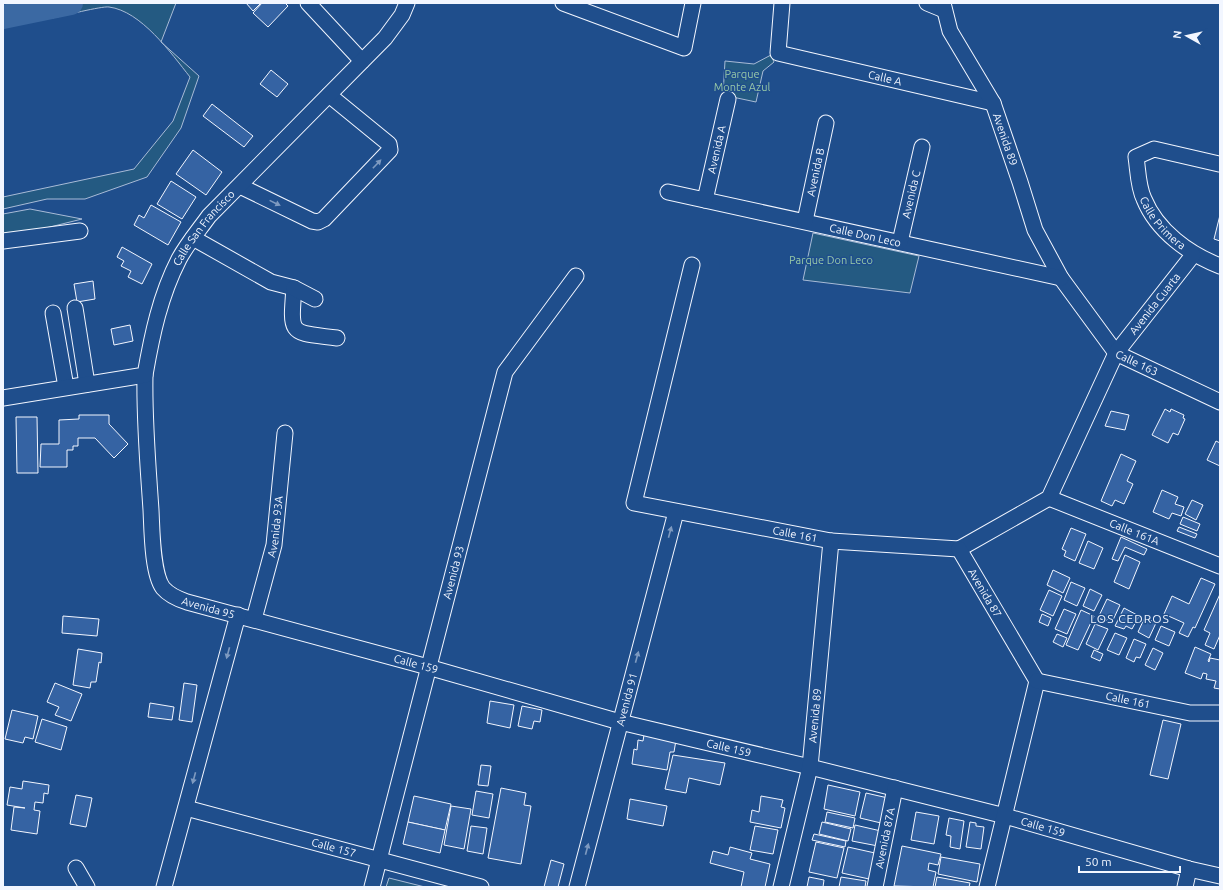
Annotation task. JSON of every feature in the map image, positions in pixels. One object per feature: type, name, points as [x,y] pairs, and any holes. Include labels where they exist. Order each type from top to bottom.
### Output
[{"type":"street","points":[[308,3],[362,61]]},
{"type":"street","name":"Calle San Francisco","points":[[145,375],[160,304],[179,259],[193,238],[209,216],[385,38],[402,15],[407,3]]},
{"type":"street","points":[[563,3],[684,48],[693,3]]},
{"type":"street","name":"Calle A","points":[[782,3],[778,53],[992,103]]},
{"type":"street","points":[[927,3],[943,6]]},
{"type":"street","name":"Avenida 89","points":[[943,6],[950,31],[992,103],[1035,230],[1062,278]]},
{"type":"street","points":[[240,186],[312,221],[318,222],[324,219],[390,150],[389,144],[329,94]]},
{"type":"street","name":"Avenida A","points":[[705,200],[728,99]]},
{"type":"street","name":"Avenida B","points":[[805,221],[826,123]]},
{"type":"street","name":"Avenida C","points":[[900,242],[922,147]]},
{"type":"street","name":"Calle Primera","points":[[1219,164],[1154,149],[1136,157],[1143,199],[1161,226],[1193,255],[1220,266]]},
{"type":"street","name":"Calle Don Leco","points":[[668,192],[1062,278]]},
{"type":"street","points":[[3,241],[80,231]]},
{"type":"street","points":[[193,238],[271,282],[294,288],[314,299]]},
{"type":"street","name":"Avenida Cuarta","points":[[1116,353],[1193,255]]},
{"type":"street","name":"Calle 161","points":[[692,264],[634,503],[831,541],[959,549]]},
{"type":"street","name":"Avenida 93","points":[[372,887],[505,372],[576,276]]},
{"type":"street","name":"Calle 163","points":[[1062,278],[1116,353],[1220,402]]},
{"type":"street","points":[[294,288],[292,320],[295,329],[303,334],[337,338]]},
{"type":"street","points":[[75,308],[87,384]]},
{"type":"street","points":[[53,313],[66,387]]},
{"type":"street","points":[[959,549],[1049,498],[1116,353]]},
{"type":"street","points":[[3,398],[145,375]]},
{"type":"street","name":"Avenida 95","points":[[145,375],[146,436],[154,553],[159,581],[164,589],[172,596],[186,602],[238,615],[164,887]]},
{"type":"street","name":"Avenida 93A","points":[[254,619],[274,545],[285,433]]},
{"type":"street","name":"Calle 161A","points":[[1049,498],[1220,566]]},
{"type":"street","name":"Avenida 91","points":[[577,887],[676,512]]},
{"type":"street","name":"Avenida 89","points":[[781,887],[810,767],[831,541]]},
{"type":"street","name":"Avenida 87","points":[[959,549],[1037,681]]},
{"type":"street","name":"Calle 159","points":[[238,615],[620,722],[810,767],[1005,816],[1189,869],[1220,876]]},
{"type":"street","points":[[987,887],[1037,681]]},
{"type":"street","name":"Calle 161","points":[[1037,681],[1190,713],[1220,713]]},
{"type":"street","name":"Avenida 87A","points":[[875,887],[895,788]]},
{"type":"street","name":"Calle 157","points":[[186,808],[480,887]]},
{"type":"street","points":[[76,868],[87,887]]},
{"type":"street","points":[[1185,887],[1189,869]]},
{"type":"green space","points":[[38,3],[176,3],[161,42],[144,25],[121,10],[105,7],[52,18]]},
{"type":"green space","points":[[163,44],[199,76],[181,128],[147,177],[85,199],[47,199],[3,209],[3,197],[134,169],[173,121],[190,77]]},
{"type":"green space","name":"Parque Monte Azul","points":[[771,55],[774,62],[763,71],[756,102],[723,95],[725,61],[754,64]]},
{"type":"green space","points":[[30,209],[82,219],[46,228],[3,235],[3,214]]},
{"type":"green space","name":"Parque Don Leco","points":[[813,233],[919,256],[910,293],[803,280]]},
{"type":"green space","points":[[389,878],[425,887],[386,887]]},
{"type":"building","points":[[246,3],[261,3],[253,11]]},
{"type":"building","points":[[262,3],[285,3],[288,6],[268,27],[253,13]]},
{"type":"building","points":[[271,70],[288,84],[277,97],[260,84]]},
{"type":"building","points":[[212,104],[253,136],[244,147],[203,116]]},
{"type":"building","points":[[193,150],[222,172],[206,195],[176,174]]},
{"type":"building","points":[[171,181],[196,197],[182,219],[157,204]]},
{"type":"building","points":[[151,205],[181,222],[168,245],[134,225],[139,215],[144,218]]},
{"type":"building","points":[[1220,215],[1220,241],[1214,239]]},
{"type":"building","points":[[122,247],[152,264],[142,284],[128,277],[131,271],[121,266],[124,261],[117,257]]},
{"type":"building","points":[[93,281],[95,299],[77,302],[74,284]]},
{"type":"building","points":[[130,325],[133,341],[114,345],[111,329]]},
{"type":"building","points":[[1165,409],[1170,412],[1171,409],[1184,415],[1183,418],[1185,419],[1178,435],[1173,433],[1168,443],[1152,435]]},
{"type":"building","points":[[1111,411],[1129,415],[1125,430],[1105,426]]},
{"type":"building","points":[[79,415],[109,415],[109,424],[128,444],[114,458],[95,438],[78,438],[78,446],[73,446],[73,450],[67,450],[67,467],[40,467],[41,444],[59,444],[59,420],[79,419]]},
{"type":"building","points":[[16,417],[37,417],[38,473],[17,473]]},
{"type":"building","points":[[1216,441],[1220,443],[1220,466],[1207,460]]},
{"type":"building","points":[[1121,454],[1136,461],[1127,481],[1133,484],[1124,504],[1115,500],[1112,506],[1101,501]]},
{"type":"building","points":[[1162,490],[1178,497],[1175,504],[1184,507],[1181,516],[1172,513],[1169,519],[1153,512]]},
{"type":"building","points":[[1192,500],[1203,505],[1196,520],[1185,514]]},
{"type":"building","points":[[1183,517],[1200,524],[1197,531],[1180,524]]},
{"type":"building","points":[[1179,527],[1197,534],[1195,538],[1177,531]]},
{"type":"building","points":[[1071,528],[1086,534],[1075,561],[1064,556],[1066,551],[1062,549]]},
{"type":"building","points":[[1121,537],[1147,549],[1144,555],[1125,547],[1118,561],[1112,559]]},
{"type":"building","points":[[1088,541],[1103,548],[1094,569],[1079,563]]},
{"type":"building","points":[[1125,555],[1140,562],[1129,589],[1114,582]]},
{"type":"building","points":[[1053,570],[1070,578],[1063,593],[1047,585]]},
{"type":"building","points":[[1201,578],[1215,584],[1195,628],[1193,627],[1188,637],[1179,633],[1184,623],[1164,614],[1172,596],[1189,604]]},
{"type":"building","points":[[1071,582],[1085,588],[1077,606],[1064,600]]},
{"type":"building","points":[[1090,589],[1102,595],[1094,611],[1083,606]]},
{"type":"building","points":[[1049,590],[1062,596],[1053,616],[1040,610]]},
{"type":"building","points":[[1220,594],[1220,635],[1214,649],[1205,645],[1210,633],[1204,630]]},
{"type":"building","points":[[1107,599],[1120,605],[1113,620],[1108,618],[1106,621],[1098,618]]},
{"type":"building","points":[[1124,608],[1139,616],[1132,629],[1126,626],[1124,629],[1115,626]]},
{"type":"building","points":[[1064,609],[1076,614],[1067,634],[1055,629]]},
{"type":"building","points":[[1081,610],[1094,616],[1078,650],[1066,645]]},
{"type":"building","points":[[1042,614],[1051,618],[1048,626],[1039,622]]},
{"type":"building","points":[[63,616],[99,619],[97,636],[62,633]]},
{"type":"building","points":[[1145,617],[1156,623],[1149,638],[1138,632]]},
{"type":"building","points":[[1095,624],[1108,629],[1098,650],[1086,644]]},
{"type":"building","points":[[1161,626],[1175,632],[1169,646],[1155,640]]},
{"type":"building","points":[[1115,633],[1127,638],[1119,655],[1107,650]]},
{"type":"building","points":[[1057,634],[1067,638],[1063,647],[1053,642]]},
{"type":"building","points":[[1134,639],[1146,644],[1140,658],[1136,657],[1134,662],[1126,658]]},
{"type":"building","points":[[1195,647],[1211,654],[1208,661],[1209,662],[1210,658],[1220,660],[1220,689],[1214,688],[1216,681],[1206,679],[1207,674],[1203,673],[1201,679],[1185,673]]},
{"type":"building","points":[[1153,648],[1163,653],[1155,670],[1145,665]]},
{"type":"building","points":[[78,649],[102,653],[96,682],[91,682],[90,688],[73,685]]},
{"type":"building","points":[[1094,650],[1103,654],[1100,661],[1091,657]]},
{"type":"building","points":[[55,683],[82,694],[71,721],[55,715],[59,707],[47,702]]},
{"type":"building","points":[[184,683],[197,685],[192,722],[179,720]]},
{"type":"building","points":[[490,701],[514,705],[510,728],[487,723]]},
{"type":"building","points":[[150,703],[174,707],[172,720],[148,717]]},
{"type":"building","points":[[522,706],[542,710],[540,722],[534,721],[532,729],[518,726]]},
{"type":"building","points":[[12,710],[38,716],[33,739],[25,737],[23,743],[5,739]]},
{"type":"building","points":[[42,719],[67,727],[61,750],[35,742]]},
{"type":"building","points":[[1163,720],[1181,724],[1168,779],[1150,775]]},
{"type":"building","points":[[644,735],[676,740],[674,752],[670,752],[667,770],[632,764],[634,749],[637,750],[638,740],[643,741]]},
{"type":"building","points":[[673,755],[725,763],[720,785],[689,778],[686,793],[665,789]]},
{"type":"building","points":[[481,765],[491,766],[488,786],[478,785]]},
{"type":"building","points":[[23,781],[49,785],[48,794],[44,793],[43,803],[35,802],[34,810],[40,811],[37,834],[11,830],[14,807],[25,808],[7,805],[10,787],[22,789]]},
{"type":"building","points":[[828,785],[860,792],[855,816],[824,809]]},
{"type":"building","points":[[501,788],[526,793],[524,805],[531,806],[521,864],[488,858]]},
{"type":"building","points":[[476,791],[493,794],[489,818],[472,815]]},
{"type":"building","points":[[866,793],[888,798],[881,823],[860,818]]},
{"type":"building","points":[[76,795],[92,798],[86,827],[70,824]]},
{"type":"building","points":[[414,796],[451,804],[445,830],[408,822]]},
{"type":"building","points":[[761,796],[783,800],[781,807],[785,808],[781,828],[750,822],[752,810],[759,812]]},
{"type":"building","points":[[630,799],[667,806],[663,826],[627,819]]},
{"type":"building","points":[[451,806],[471,809],[464,849],[444,845]]},
{"type":"building","points":[[827,812],[855,818],[853,828],[825,822]]},
{"type":"building","points":[[916,812],[939,816],[934,844],[911,840]]},
{"type":"building","points":[[949,818],[964,821],[960,849],[950,847],[951,836],[946,835]]},
{"type":"building","points":[[408,822],[445,830],[440,853],[403,844]]},
{"type":"building","points":[[822,822],[851,829],[848,841],[819,834]]},
{"type":"building","points":[[970,822],[976,823],[976,826],[984,827],[981,849],[966,847]]},
{"type":"building","points":[[855,825],[881,831],[878,846],[852,841]]},
{"type":"building","points":[[471,826],[487,828],[483,854],[467,851]]},
{"type":"building","points":[[755,826],[778,830],[773,854],[750,850]]},
{"type":"building","points":[[814,834],[846,841],[845,847],[812,840]]},
{"type":"building","points":[[816,842],[844,848],[837,878],[809,872]]},
{"type":"building","points":[[902,846],[941,854],[938,865],[929,863],[928,870],[936,872],[933,887],[894,886]]},
{"type":"building","points":[[730,847],[752,853],[750,859],[770,864],[765,887],[741,887],[744,872],[710,863],[713,851],[728,855]]},
{"type":"building","points":[[848,847],[875,853],[869,879],[842,873]]},
{"type":"building","points":[[941,857],[980,864],[977,882],[938,874]]},
{"type":"building","points":[[551,860],[564,864],[558,887],[544,887]]},
{"type":"building","points":[[809,877],[824,880],[823,887],[807,887]]},
{"type":"building","points":[[841,877],[866,881],[865,887],[839,887]]},
{"type":"building","points":[[937,877],[970,883],[969,887],[935,887]]},
{"type":"waterway","points":[[3,17],[71,3]]},
{"type":"district","name":"LOS CEDROS","points":[[1130,618]]}]
